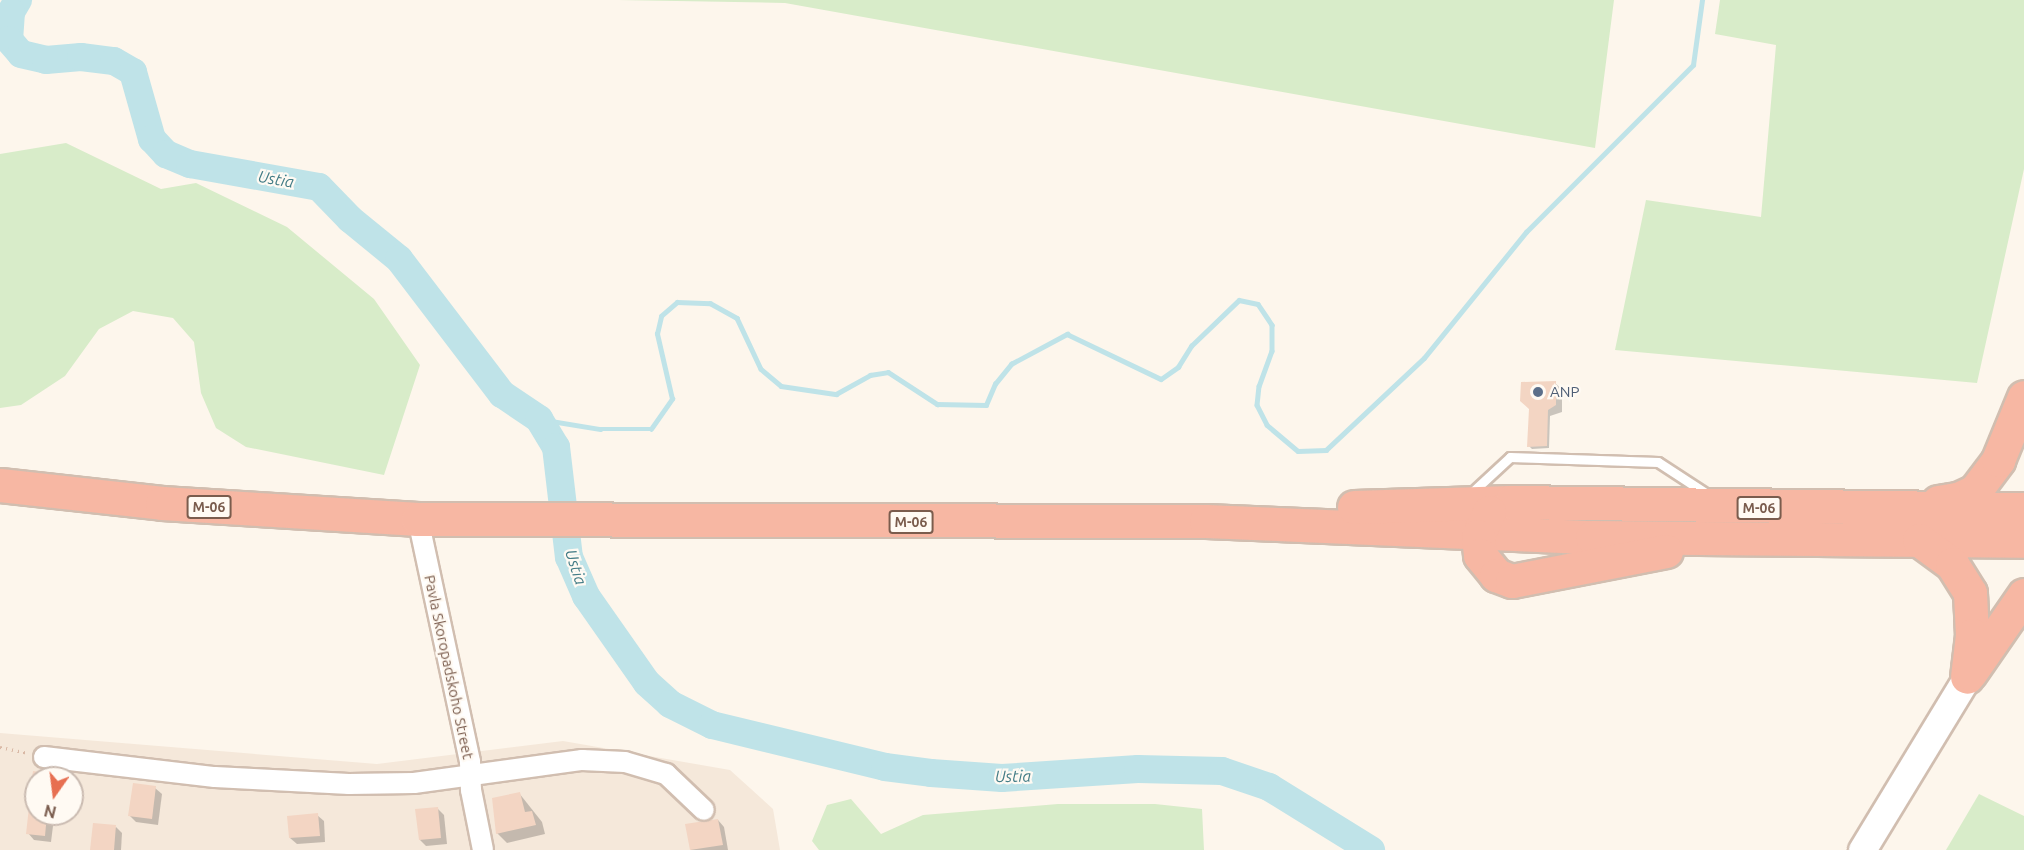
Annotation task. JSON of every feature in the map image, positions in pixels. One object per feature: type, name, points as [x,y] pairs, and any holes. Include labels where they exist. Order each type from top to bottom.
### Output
[{"type":"highway","points":[[1894,508],[1958,499],[1975,491],[1998,460],[2024,397]]},
{"type":"highway","name":"М-06","points":[[0,485],[184,505],[418,519],[1206,521],[1718,539],[2024,541]]},
{"type":"highway","name":"М-06","points":[[1206,521],[1340,508],[1460,502],[2024,509]]},
{"type":"highway","points":[[1494,502],[1480,532],[1480,555],[1496,575],[1520,582],[1718,539]]},
{"type":"highway","points":[[1919,540],[1952,564],[1970,593],[1972,635],[1967,677]]},
{"type":"highway","points":[[1967,677],[2024,595]]},
{"type":"main road","points":[[1862,850],[1967,677]]},
{"type":"street","name":"Pavla Skoropadskoho Street","points":[[418,519],[470,774],[483,850]]},
{"type":"street","points":[[44,757],[214,777],[350,784],[414,783],[582,760],[625,762],[666,774],[704,810]]},
{"type":"lane","points":[[1460,502],[1510,457],[1658,462],[1726,507]]},
{"type":"path","points":[[0,747],[44,757]]},
{"type":"shaded area","points":[[0,733],[377,764],[563,741],[730,770],[773,809],[780,850],[0,850]]},
{"type":"green space","points":[[618,0],[1614,0],[1595,148],[785,3]]},
{"type":"green space","points":[[1720,0],[2024,0],[2024,169],[1977,383],[1615,350],[1646,200],[1761,217],[1776,45],[1715,34]]},
{"type":"green space","points":[[66,143],[161,189],[196,183],[287,227],[374,299],[420,365],[384,475],[246,447],[216,428],[201,393],[194,342],[173,318],[133,311],[99,329],[65,376],[21,405],[0,408],[0,154]]},
{"type":"green space","points":[[1979,794],[2024,816],[2024,850],[1946,850]]},
{"type":"green space","points":[[851,799],[881,834],[923,815],[1058,804],[1155,804],[1202,809],[1204,850],[819,850],[812,841],[827,805]]},
{"type":"building","points":[[1556,381],[1556,405],[1548,410],[1547,446],[1527,447],[1529,409],[1520,401],[1521,382]]},
{"type":"building","points":[[133,783],[156,786],[152,819],[128,816]]},
{"type":"building","points":[[520,792],[525,812],[532,811],[536,825],[496,834],[492,798]]},
{"type":"building","points":[[438,807],[441,838],[419,840],[415,809]]},
{"type":"building","points":[[318,813],[320,836],[289,838],[287,816]]},
{"type":"building","points":[[718,819],[723,845],[690,850],[685,824]]},
{"type":"building","points":[[93,823],[116,825],[114,850],[90,850]]},
{"type":"building","points":[[27,826],[46,826],[45,836],[26,834]]},
{"type":"waterway","name":"Ustia","points":[[18,0],[11,12],[9,40],[21,54],[46,60],[81,57],[114,61],[133,72],[152,139],[166,154],[190,164],[319,187],[350,219],[399,259],[502,394],[539,419],[556,447],[569,557],[586,596],[647,683],[670,704],[712,725],[885,767],[931,773],[1002,778],[1138,769],[1222,771],[1269,787],[1371,850]]},
{"type":"waterway","points":[[539,419],[600,429],[651,429],[672,399],[657,334],[661,316],[677,302],[710,303],[737,318],[761,369],[781,386],[836,394],[870,375],[888,372],[937,404],[986,405],[995,384],[1011,364],[1067,334],[1161,379],[1178,367],[1191,346],[1239,300],[1258,304],[1272,325],[1272,351],[1259,386],[1257,405],[1267,425],[1298,451],[1326,450],[1424,358],[1526,232],[1693,65],[1702,0]]},
{"type":"place","name":"ANP","points":[[1538,392]]}]
